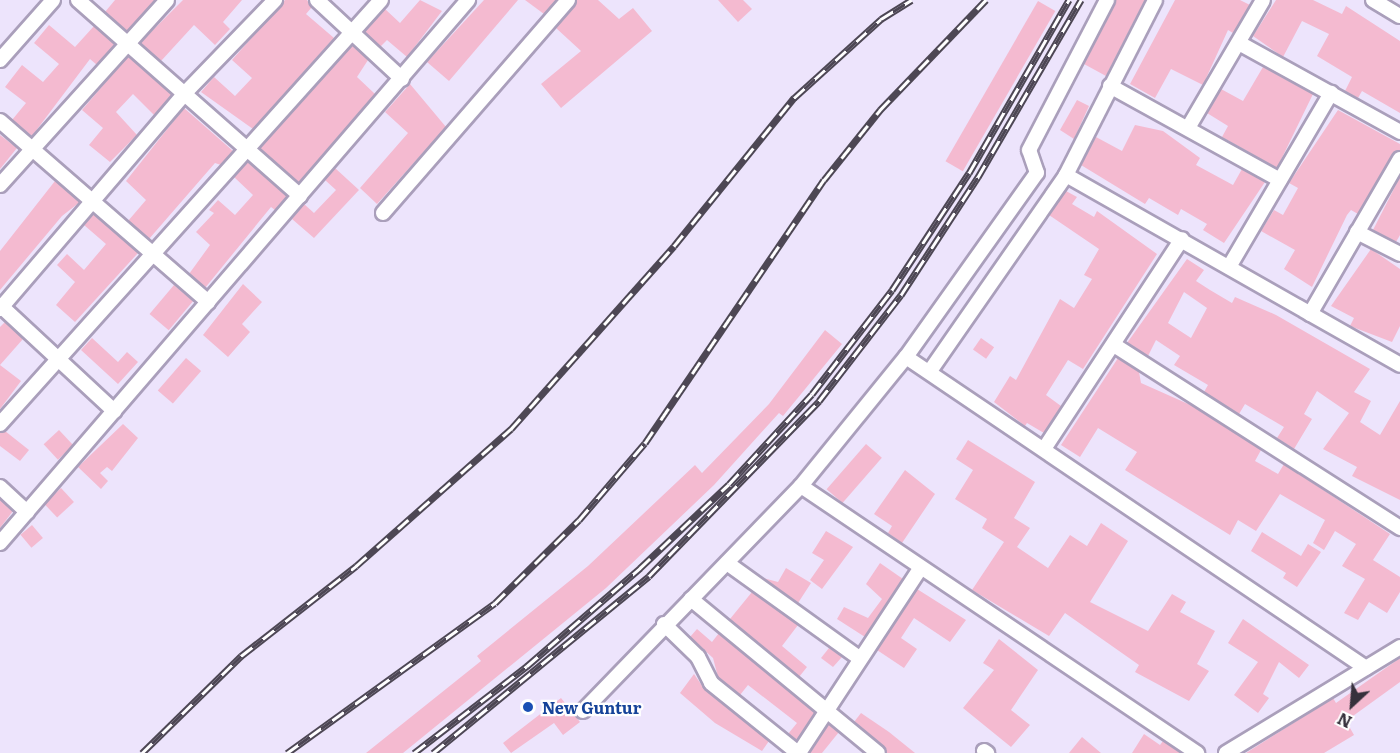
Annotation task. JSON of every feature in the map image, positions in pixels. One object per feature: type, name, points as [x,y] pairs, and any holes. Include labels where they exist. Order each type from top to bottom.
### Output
[{"type":"street","points":[[0,60],[53,0]]},
{"type":"street","points":[[78,0],[300,196]]},
{"type":"street","points":[[0,185],[129,45],[167,0]]},
{"type":"street","points":[[114,411],[1,307],[184,94],[275,0]]},
{"type":"street","points":[[317,0],[402,79]]},
{"type":"street","points":[[0,424],[381,0]]},
{"type":"street","points":[[0,543],[468,0]]},
{"type":"street","points":[[383,213],[568,0]]},
{"type":"street","points":[[583,711],[664,624],[801,486],[906,357],[1037,173],[1029,150],[1107,0]]},
{"type":"street","points":[[930,371],[1066,175],[1155,0]]},
{"type":"street","points":[[1188,128],[1263,0]]},
{"type":"street","points":[[1373,0],[1400,16]]},
{"type":"street","points":[[1239,42],[1400,132]]},
{"type":"street","points":[[1110,86],[1280,180]]},
{"type":"street","points":[[1228,267],[1331,93]]},
{"type":"street","points":[[0,120],[208,302]]},
{"type":"street","points":[[1310,314],[1400,159]]},
{"type":"street","points":[[1066,175],[1400,365]]},
{"type":"street","points":[[1358,232],[1400,254]]},
{"type":"street","points":[[1044,449],[1182,239]]},
{"type":"street","points":[[1114,345],[1400,528]]},
{"type":"street","points":[[906,357],[930,371],[1366,668]]},
{"type":"street","points":[[801,486],[920,569],[1197,753]]},
{"type":"street","points":[[0,487],[27,512]]},
{"type":"street","points":[[727,563],[859,658]]},
{"type":"street","points":[[664,624],[698,657],[711,683],[798,753],[829,713],[859,658],[920,569]]},
{"type":"street","points":[[691,599],[878,753]]},
{"type":"street","points":[[1226,753],[1400,647]]},
{"type":"building","points":[[115,0],[155,0],[127,31],[105,12]]},
{"type":"building","points":[[183,0],[242,0],[223,22],[230,29],[215,45],[194,25],[161,61],[140,43]]},
{"type":"building","points":[[285,0],[307,0],[312,7],[306,14],[334,38],[253,129],[201,92],[214,77],[235,96],[252,78],[232,60]]},
{"type":"building","points":[[420,0],[442,11],[407,57],[387,40],[380,47],[364,32],[385,9],[400,23]]},
{"type":"building","points":[[484,0],[518,0],[449,81],[427,62]]},
{"type":"building","points":[[525,0],[556,0],[544,14]]},
{"type":"building","points":[[577,0],[598,0],[619,19],[633,8],[652,31],[561,108],[541,84],[581,51],[556,28]]},
{"type":"building","points":[[718,0],[743,0],[752,9],[738,22]]},
{"type":"building","points":[[1116,0],[1145,0],[1106,76],[1084,64]]},
{"type":"building","points":[[1175,0],[1240,0],[1250,5],[1233,33],[1228,30],[1203,85],[1171,69],[1155,98],[1130,84]]},
{"type":"building","points":[[1276,0],[1313,0],[1342,14],[1346,6],[1400,41],[1400,113],[1362,91],[1358,98],[1345,91],[1352,77],[1317,56],[1329,34],[1302,21],[1283,57],[1253,36]]},
{"type":"building","points":[[1038,1],[1055,11],[963,171],[946,161]]},
{"type":"building","points":[[49,25],[75,47],[94,26],[115,44],[97,65],[90,59],[32,136],[12,120],[26,103],[5,87],[22,65],[43,82],[59,64],[34,43]]},
{"type":"building","points":[[352,45],[368,60],[357,77],[375,94],[299,183],[260,148]]},
{"type":"building","points":[[128,56],[172,95],[154,115],[133,94],[116,112],[137,135],[110,162],[89,145],[103,128],[82,110]]},
{"type":"building","points":[[1263,67],[1313,94],[1277,168],[1222,137],[1228,126],[1207,113],[1221,89],[1243,101]]},
{"type":"building","points":[[410,84],[446,127],[377,204],[360,188],[408,133],[385,112]]},
{"type":"building","points":[[1077,100],[1089,106],[1074,139],[1060,130]]},
{"type":"building","points":[[184,108],[233,151],[221,165],[215,163],[149,239],[128,221],[146,200],[126,181]]},
{"type":"building","points":[[1338,110],[1400,144],[1400,150],[1358,214],[1351,210],[1347,215],[1312,287],[1284,269],[1295,250],[1261,231],[1274,210],[1283,215],[1298,188],[1289,183]]},
{"type":"building","points":[[1135,125],[1163,131],[1200,158],[1196,165],[1233,185],[1242,169],[1265,182],[1224,243],[1203,230],[1207,224],[1181,209],[1178,215],[1149,198],[1145,204],[1081,165],[1096,137],[1122,151]]},
{"type":"building","points":[[0,135],[17,148],[0,169]]},
{"type":"building","points":[[248,162],[287,196],[275,210],[271,207],[205,288],[189,274],[210,245],[196,232],[214,213],[209,210],[218,200],[235,215],[253,195],[234,177]]},
{"type":"building","points":[[335,168],[359,190],[314,238],[292,219],[304,204],[314,213],[336,190],[325,180]]},
{"type":"building","points":[[1400,177],[1400,235],[1396,242],[1373,230]]},
{"type":"building","points":[[55,181],[80,202],[62,216],[0,290],[0,251]]},
{"type":"building","points":[[1066,191],[1077,197],[1072,204],[1094,217],[1097,211],[1157,254],[1083,369],[1068,360],[1046,395],[1061,406],[1044,433],[1027,423],[1025,426],[994,402],[1010,376],[1016,380],[1060,299],[1074,308],[1092,279],[1084,275],[1099,249],[1049,215]]},
{"type":"building","points":[[93,214],[138,253],[75,322],[56,305],[75,282],[57,265],[67,254],[84,270],[106,244],[84,225]]},
{"type":"building","points":[[1371,249],[1400,269],[1400,326],[1392,342],[1350,326],[1354,318],[1331,306]]},
{"type":"building","points":[[1187,259],[1204,270],[1196,281],[1210,290],[1232,303],[1235,297],[1276,315],[1370,369],[1354,392],[1371,401],[1360,422],[1380,435],[1400,401],[1400,500],[1352,476],[1357,467],[1323,449],[1349,413],[1317,391],[1304,414],[1312,419],[1294,449],[1277,438],[1284,427],[1245,404],[1239,414],[1204,392],[1208,385],[1174,365],[1180,356],[1156,340],[1148,356],[1127,343]],"holes":[[[1184,292],[1207,308],[1191,338],[1168,323]]]},
{"type":"building","points":[[243,284],[262,302],[242,324],[250,332],[228,357],[203,335]]},
{"type":"building","points":[[174,285],[193,301],[169,330],[150,314]]},
{"type":"building","points":[[5,322],[23,339],[0,365],[0,327]]},
{"type":"building","points":[[825,330],[842,344],[783,416],[779,413],[714,485],[606,588],[403,753],[366,753],[481,661],[477,656],[588,566],[695,465],[702,473],[769,404]]},
{"type":"building","points":[[92,338],[118,362],[127,352],[138,362],[118,384],[81,350]]},
{"type":"building","points":[[981,338],[994,347],[986,359],[973,349]]},
{"type":"building","points":[[186,358],[201,371],[173,404],[158,390]]},
{"type":"building","points":[[1118,358],[1139,372],[1141,383],[1195,407],[1261,450],[1255,461],[1278,474],[1284,464],[1390,534],[1373,560],[1400,577],[1400,592],[1387,613],[1369,602],[1358,620],[1344,613],[1365,579],[1342,566],[1356,544],[1335,531],[1324,550],[1313,543],[1325,520],[1280,494],[1256,531],[1238,520],[1230,535],[1125,470],[1137,452],[1098,428],[1080,457],[1061,445]]},
{"type":"building","points":[[0,365],[21,381],[0,409]]},
{"type":"building","points":[[123,424],[138,438],[112,471],[107,467],[100,473],[108,481],[101,489],[78,467]]},
{"type":"building","points":[[59,430],[73,445],[58,460],[44,444]]},
{"type":"building","points":[[5,431],[29,450],[20,461],[0,446],[0,433]]},
{"type":"building","points":[[968,440],[1035,482],[1014,518],[1030,528],[1017,547],[1048,568],[1070,535],[1087,546],[1101,523],[1128,541],[1090,602],[1148,631],[1172,594],[1186,602],[1180,612],[1215,631],[1197,664],[1209,671],[1189,701],[1135,672],[1139,665],[1065,613],[1049,636],[972,590],[1004,542],[982,528],[987,519],[955,499],[973,470],[956,459]]},
{"type":"building","points":[[866,444],[882,458],[842,503],[827,489]]},
{"type":"building","points":[[905,470],[935,494],[902,543],[888,533],[892,526],[874,514]]},
{"type":"building","points":[[61,488],[74,502],[57,518],[44,504]]},
{"type":"building","points":[[0,499],[13,511],[0,528]]},
{"type":"building","points":[[32,525],[43,538],[31,548],[21,535]]},
{"type":"building","points":[[826,531],[853,547],[822,589],[810,580],[824,560],[812,553]]},
{"type":"building","points":[[1262,532],[1301,556],[1308,544],[1321,552],[1297,587],[1283,578],[1286,573],[1251,551]]},
{"type":"building","points":[[880,563],[903,579],[865,637],[837,619],[844,607],[868,618],[882,599],[866,584]]},
{"type":"building","points":[[786,568],[811,583],[798,603],[763,578],[778,582]]},
{"type":"building","points":[[917,589],[966,620],[950,642],[914,618],[901,638],[917,649],[904,668],[877,650]]},
{"type":"building","points":[[752,592],[798,625],[782,646],[807,667],[799,677],[730,619]]},
{"type":"building","points":[[1243,619],[1309,665],[1299,678],[1279,662],[1263,694],[1269,698],[1258,713],[1234,695],[1258,662],[1228,643]]},
{"type":"building","points":[[697,629],[712,642],[719,633],[815,713],[797,740],[788,734],[797,723],[748,685],[740,695],[718,677],[713,658],[690,637]]},
{"type":"building","points":[[999,639],[1038,670],[1011,710],[1030,725],[1011,747],[963,708],[994,670],[983,663]]},
{"type":"building","points":[[829,648],[842,657],[833,667],[821,658]]},
{"type":"building","points":[[1400,658],[1400,682],[1346,721],[1354,735],[1324,753],[1246,753],[1333,698],[1336,703]]},
{"type":"building","points":[[694,674],[705,690],[769,741],[762,751],[715,723],[680,693]]},
{"type":"building","name":"New Guntur","points":[[561,698],[580,722],[563,735],[554,723],[511,753],[503,743]]},
{"type":"building","points":[[861,713],[915,753],[887,753],[854,722]]},
{"type":"building","points":[[829,724],[839,732],[822,753],[810,753]]},
{"type":"building","points":[[1144,734],[1160,745],[1163,741],[1181,753],[1132,753]]},
{"type":"building","points":[[1082,737],[1101,753],[1069,753]]},
{"type":"railway","points":[[142,753],[241,656],[356,566],[511,429],[674,246],[794,98],[881,19],[912,0]]},
{"type":"railway","points":[[287,753],[495,603],[579,520],[645,443],[824,180],[880,110],[986,0]]},
{"type":"railway","points":[[414,753],[527,666],[640,568],[729,484],[812,394],[892,290],[969,173],[1069,0]]},
{"type":"railway","points":[[433,753],[649,576],[819,401],[901,295],[978,177],[1081,0]]},
{"type":"place","name":"New Guntur","points":[[528,707]]}]
